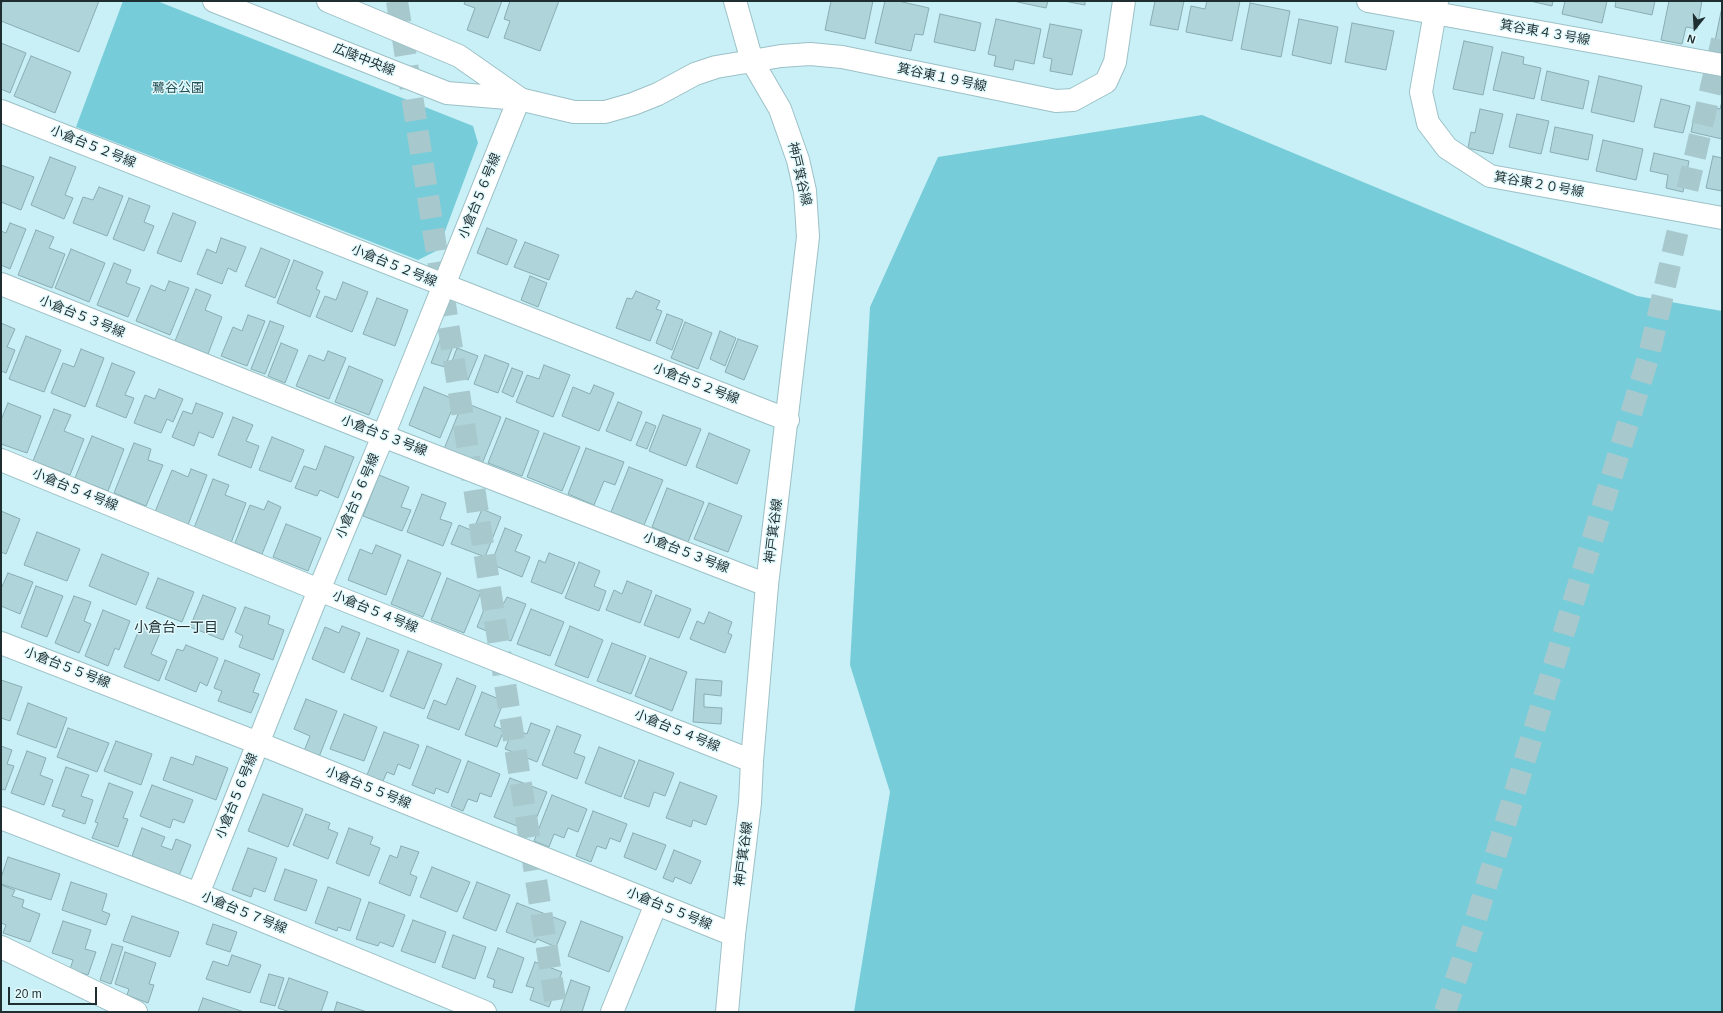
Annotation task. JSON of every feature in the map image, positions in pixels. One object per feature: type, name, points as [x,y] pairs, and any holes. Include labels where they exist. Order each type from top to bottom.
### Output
[{"type":"street","name":"広陵中央線","points":[[214,1],[447,93],[519,99],[574,112],[605,112],[633,104],[658,94],[695,74],[716,67],[752,61]]},
{"type":"street","name":"広陵中央線","points":[[328,1],[459,56],[519,99]]},
{"type":"street","points":[[735,1],[752,61]]},
{"type":"street","name":"箕谷東１９号線","points":[[752,61],[781,56],[810,54],[842,57],[1056,101],[1073,100],[1106,82],[1115,62],[1124,1]]},
{"type":"street","name":"箕谷東４３号線","points":[[1368,1],[1436,7],[1722,65]]},
{"type":"street","name":"箕谷東２０号線","points":[[1436,7],[1421,92],[1428,123],[1447,148],[1490,176],[1722,218]]},
{"type":"street","name":"神戸箕谷線","points":[[728,1012],[734,935],[750,803],[752,761],[768,585],[808,237],[805,191],[798,160],[782,115],[752,61]]},
{"type":"street","name":"小倉台５６号線","points":[[198,894],[319,590],[519,99]]},
{"type":"street","name":"小倉台５２号線","points":[[1,111],[788,420]]},
{"type":"street","name":"小倉台５３号線","points":[[1,284],[383,436],[768,585]]},
{"type":"street","name":"小倉台５４号線","points":[[1,460],[319,590],[752,761]]},
{"type":"street","name":"小倉台５５号線","points":[[1,643],[258,743],[734,935]]},
{"type":"street","name":"小倉台５７号線","points":[[1,818],[198,894],[485,1012]]},
{"type":"street","points":[[612,1012],[656,904]]},
{"type":"street","points":[[1,947],[136,1012]]},
{"type":"green space","name":"鷺谷公園","points":[[123,1],[157,1],[473,126],[478,143],[438,250],[418,260],[76,127]]},
{"type":"green space","points":[[1202,115],[1637,296],[1722,311],[1722,1012],[854,1012],[890,792],[850,665],[870,307],[938,157]]},
{"type":"building","points":[[3,1],[99,1],[79,52],[1,21],[1,5]]},
{"type":"building","points":[[465,1],[502,1],[488,38],[467,30],[475,8],[464,4]]},
{"type":"building","points":[[510,1],[559,1],[540,51],[504,38],[510,21],[504,19]]},
{"type":"building","points":[[831,1],[873,1],[865,39],[825,30]]},
{"type":"building","points":[[885,1],[898,1],[929,8],[923,35],[915,34],[911,51],[875,43]]},
{"type":"building","points":[[1013,1],[1048,1],[1046,8]]},
{"type":"building","points":[[1064,1],[1085,1],[1085,5]]},
{"type":"building","points":[[1155,1],[1184,1],[1178,30],[1150,25]]},
{"type":"building","points":[[1207,1],[1240,1],[1232,41],[1186,32],[1191,6],[1205,9]]},
{"type":"building","points":[[1530,1],[1553,1],[1552,6]]},
{"type":"building","points":[[1565,1],[1607,1],[1602,23],[1562,14]]},
{"type":"building","points":[[1616,1],[1655,1],[1652,15],[1615,7]]},
{"type":"building","points":[[1669,1],[1702,1],[1697,29],[1686,27],[1682,44],[1661,40]]},
{"type":"building","points":[[1250,3],[1290,11],[1281,57],[1241,49]]},
{"type":"building","points":[[1722,7],[1722,43],[1715,41]]},
{"type":"building","points":[[940,14],[981,23],[975,51],[934,42]]},
{"type":"building","points":[[996,19],[1041,29],[1034,64],[1015,60],[1013,70],[994,66],[996,56],[988,54]]},
{"type":"building","points":[[1299,19],[1338,27],[1331,64],[1292,55]]},
{"type":"building","points":[[1352,23],[1394,31],[1386,70],[1345,62]]},
{"type":"building","points":[[1050,24],[1082,30],[1072,75],[1050,71],[1052,59],[1043,57]]},
{"type":"building","points":[[1464,41],[1493,47],[1483,95],[1453,89]]},
{"type":"building","points":[[1,43],[26,53],[10,93],[1,89]]},
{"type":"building","points":[[1502,52],[1524,57],[1523,64],[1541,68],[1534,99],[1493,90]]},
{"type":"building","points":[[31,56],[71,72],[55,113],[14,96]]},
{"type":"building","points":[[1547,71],[1589,81],[1583,109],[1541,100]]},
{"type":"building","points":[[1599,76],[1642,86],[1634,122],[1591,112]]},
{"type":"building","points":[[1661,99],[1690,106],[1683,133],[1654,127]]},
{"type":"building","points":[[1722,101],[1722,139],[1691,132],[1697,104],[1720,109]]},
{"type":"building","points":[[1480,109],[1503,114],[1493,154],[1468,148],[1471,132],[1475,133]]},
{"type":"building","points":[[1517,114],[1549,121],[1541,154],[1509,147]]},
{"type":"building","points":[[1555,127],[1593,135],[1588,160],[1550,152]]},
{"type":"building","points":[[1603,140],[1643,149],[1636,180],[1596,171]]},
{"type":"building","points":[[1654,153],[1689,161],[1683,192],[1666,188],[1668,175],[1650,171]]},
{"type":"building","points":[[1713,156],[1722,158],[1722,191],[1706,188]]},
{"type":"building","points":[[50,157],[76,167],[65,195],[73,198],[64,219],[31,205]]},
{"type":"building","points":[[1,165],[34,177],[21,210],[1,202]]},
{"type":"building","points":[[99,187],[123,196],[107,236],[73,223],[83,197],[93,200]]},
{"type":"building","points":[[129,198],[150,206],[144,222],[154,226],[144,251],[113,239]]},
{"type":"building","points":[[173,213],[196,222],[181,262],[157,253]]},
{"type":"building","points":[[10,223],[26,229],[10,269],[1,265],[1,231],[6,233]]},
{"type":"building","points":[[487,228],[517,240],[507,265],[477,253]]},
{"type":"building","points":[[36,230],[54,237],[49,248],[65,254],[52,288],[18,275]]},
{"type":"building","points":[[221,238],[246,247],[236,272],[228,268],[222,284],[197,274],[207,249],[216,253]]},
{"type":"building","points":[[525,242],[559,255],[549,280],[514,267]]},
{"type":"building","points":[[261,248],[290,260],[275,298],[245,286]]},
{"type":"building","points":[[71,249],[105,263],[89,302],[55,288]]},
{"type":"building","points":[[294,260],[323,272],[316,289],[320,291],[310,317],[277,303]]},
{"type":"building","points":[[114,263],[131,270],[126,283],[140,288],[128,317],[97,305]]},
{"type":"building","points":[[530,276],[547,283],[538,307],[521,300]]},
{"type":"building","points":[[169,281],[189,288],[170,335],[136,321],[151,285],[165,291]]},
{"type":"building","points":[[343,282],[368,292],[352,332],[316,317],[325,296],[336,300]]},
{"type":"building","points":[[196,289],[211,295],[205,310],[222,317],[208,354],[175,341]]},
{"type":"building","points":[[636,291],[660,301],[656,309],[662,311],[650,341],[616,328],[627,298],[632,299]]},
{"type":"building","points":[[377,298],[408,310],[395,346],[363,334]]},
{"type":"building","points":[[667,314],[683,320],[672,350],[656,343]]},
{"type":"building","points":[[248,315],[265,321],[247,366],[221,356],[233,327],[242,331]]},
{"type":"building","points":[[270,321],[284,326],[265,374],[251,369]]},
{"type":"building","points":[[685,322],[712,333],[698,369],[671,358]]},
{"type":"building","points":[[1,323],[15,329],[7,347],[15,350],[6,373],[1,371]]},
{"type":"building","points":[[720,331],[736,338],[725,366],[710,359]]},
{"type":"building","points":[[26,336],[61,350],[44,392],[9,379]]},
{"type":"building","points":[[738,339],[758,346],[744,380],[725,372]]},
{"type":"building","points":[[440,340],[453,346],[445,367],[431,363]]},
{"type":"building","points":[[281,343],[298,350],[285,383],[268,376]]},
{"type":"building","points":[[457,348],[478,356],[468,380],[448,372]]},
{"type":"building","points":[[81,349],[104,358],[85,407],[51,393],[63,363],[74,367]]},
{"type":"building","points":[[328,351],[346,358],[329,399],[296,386],[309,355],[324,361]]},
{"type":"building","points":[[485,355],[509,364],[498,393],[474,384]]},
{"type":"building","points":[[112,363],[135,372],[125,395],[134,398],[126,418],[96,406]]},
{"type":"building","points":[[544,365],[570,375],[553,417],[516,402],[527,375],[539,379]]},
{"type":"building","points":[[349,366],[383,380],[369,415],[335,402]]},
{"type":"building","points":[[512,368],[523,372],[513,397],[502,392]]},
{"type":"building","points":[[594,385],[614,393],[599,431],[562,416],[573,387],[590,394]]},
{"type":"building","points":[[424,387],[456,400],[440,438],[409,425]]},
{"type":"building","points":[[159,389],[183,399],[173,422],[167,419],[161,433],[134,423],[145,395],[155,399]]},
{"type":"building","points":[[463,402],[501,417],[482,464],[444,449]]},
{"type":"building","points":[[618,402],[642,412],[631,441],[606,431]]},
{"type":"building","points":[[8,403],[41,416],[27,453],[1,444],[1,420]]},
{"type":"building","points":[[196,403],[223,413],[213,438],[199,432],[194,446],[172,437],[183,411],[192,414]]},
{"type":"building","points":[[54,409],[71,415],[64,431],[84,439],[70,475],[33,461]]},
{"type":"building","points":[[663,415],[701,429],[686,466],[649,451]]},
{"type":"building","points":[[233,417],[253,425],[246,441],[259,446],[251,468],[218,455]]},
{"type":"building","points":[[506,418],[539,431],[522,476],[488,463]]},
{"type":"building","points":[[646,422],[656,426],[647,449],[636,445]]},
{"type":"building","points":[[544,433],[580,447],[562,491],[527,477]]},
{"type":"building","points":[[709,433],[750,450],[737,484],[696,467]]},
{"type":"building","points":[[92,436],[124,449],[108,491],[75,478]]},
{"type":"building","points":[[272,437],[304,450],[291,482],[259,470]]},
{"type":"building","points":[[134,443],[151,449],[148,460],[163,465],[146,506],[114,493]]},
{"type":"building","points":[[325,446],[354,457],[338,498],[320,490],[317,496],[295,488],[304,466],[316,470]]},
{"type":"building","points":[[586,448],[624,462],[615,485],[604,481],[594,505],[568,494]]},
{"type":"building","points":[[629,467],[663,480],[644,525],[611,512]]},
{"type":"building","points":[[191,469],[207,475],[188,525],[155,512],[172,470],[188,477]]},
{"type":"building","points":[[379,475],[409,487],[401,507],[411,510],[402,531],[363,516]]},
{"type":"building","points":[[213,479],[229,485],[225,495],[246,503],[231,543],[194,528]]},
{"type":"building","points":[[667,488],[704,502],[688,542],[652,527]]},
{"type":"building","points":[[422,494],[446,503],[440,519],[452,523],[443,546],[407,532]]},
{"type":"building","points":[[268,501],[281,507],[262,554],[235,543],[250,505],[264,510]]},
{"type":"building","points":[[709,503],[742,516],[728,552],[694,539]]},
{"type":"building","points":[[482,509],[501,517],[485,557],[451,544],[459,525],[473,531]]},
{"type":"building","points":[[1,511],[20,519],[6,554],[1,552]]},
{"type":"building","points":[[286,524],[321,538],[308,571],[273,557]]},
{"type":"building","points":[[505,528],[522,535],[515,551],[530,557],[522,577],[491,564]]},
{"type":"building","points":[[37,532],[80,549],[67,581],[24,565]]},
{"type":"building","points":[[376,545],[401,555],[386,595],[348,580],[360,549],[372,554]]},
{"type":"building","points":[[549,553],[575,563],[562,594],[531,582],[539,560],[545,563]]},
{"type":"building","points":[[102,554],[149,573],[136,605],[89,586]]},
{"type":"building","points":[[408,560],[441,573],[423,617],[391,604]]},
{"type":"building","points":[[579,562],[600,571],[594,586],[606,591],[599,611],[565,598]]},
{"type":"building","points":[[8,573],[33,582],[20,614],[1,606],[1,589]]},
{"type":"building","points":[[158,578],[194,592],[182,622],[146,608]]},
{"type":"building","points":[[447,578],[481,592],[464,633],[431,620]]},
{"type":"building","points":[[627,581],[652,591],[640,623],[606,610],[614,590],[622,594]]},
{"type":"building","points":[[36,586],[63,596],[47,637],[21,627]]},
{"type":"building","points":[[203,595],[236,608],[223,640],[190,627]]},
{"type":"building","points":[[656,595],[691,609],[679,638],[644,625]]},
{"type":"building","points":[[74,596],[91,602],[84,621],[91,624],[79,653],[55,643]]},
{"type":"building","points":[[489,597],[504,603],[507,597],[526,604],[511,641],[477,627]]},
{"type":"building","points":[[245,607],[270,616],[268,624],[284,630],[273,660],[239,647],[243,636],[235,632]]},
{"type":"building","points":[[531,609],[564,622],[550,656],[517,644]]},
{"type":"building","points":[[103,610],[130,621],[119,650],[115,648],[108,666],[85,656]]},
{"type":"building","points":[[709,612],[732,622],[728,633],[732,635],[725,653],[690,639],[697,621],[704,624]]},
{"type":"building","points":[[141,625],[160,633],[151,654],[167,661],[159,681],[124,667]]},
{"type":"building","points":[[342,626],[360,633],[344,673],[312,659],[325,627],[339,633]]},
{"type":"building","points":[[570,626],[603,640],[588,678],[555,665]]},
{"type":"building","points":[[367,638],[399,650],[383,692],[351,679]]},
{"type":"building","points":[[612,643],[646,656],[631,694],[597,681]]},
{"type":"building","points":[[186,645],[218,658],[207,686],[200,682],[196,692],[165,679],[177,649],[183,651]]},
{"type":"building","points":[[408,651],[442,664],[424,709],[390,696]]},
{"type":"building","points":[[650,658],[687,672],[672,711],[635,696]]},
{"type":"building","points":[[225,660],[260,674],[253,692],[259,694],[251,713],[218,701],[222,691],[214,688]]},
{"type":"building","points":[[457,678],[476,686],[459,730],[427,718],[434,700],[446,705]]},
{"type":"building","points":[[696,679],[722,681],[721,696],[704,694],[704,707],[722,708],[721,724],[693,722]]},
{"type":"building","points":[[1,680],[22,687],[10,721],[1,718]]},
{"type":"building","points":[[482,692],[504,701],[494,726],[504,730],[497,747],[465,735]]},
{"type":"building","points":[[306,699],[337,711],[319,757],[304,751],[310,736],[294,729]]},
{"type":"building","points":[[28,703],[67,718],[56,748],[17,734]]},
{"type":"building","points":[[344,714],[377,727],[364,761],[330,749]]},
{"type":"building","points":[[531,723],[550,730],[537,762],[505,749],[513,729],[527,734]]},
{"type":"building","points":[[557,726],[581,735],[574,753],[585,757],[577,779],[542,765]]},
{"type":"building","points":[[68,728],[109,743],[97,772],[57,757]]},
{"type":"building","points":[[384,732],[419,745],[410,769],[398,764],[394,775],[387,772],[383,781],[367,775]]},
{"type":"building","points":[[116,741],[152,754],[141,785],[104,771]]},
{"type":"building","points":[[1,746],[12,750],[7,764],[14,766],[5,790],[1,789]]},
{"type":"building","points":[[427,746],[461,760],[448,793],[436,788],[434,794],[412,785]]},
{"type":"building","points":[[599,747],[635,761],[621,797],[585,783]]},
{"type":"building","points":[[27,751],[46,758],[40,775],[53,780],[44,805],[11,793]]},
{"type":"building","points":[[196,756],[228,768],[216,800],[163,780],[171,757],[193,765]]},
{"type":"building","points":[[639,760],[674,773],[665,796],[654,792],[649,807],[624,798]]},
{"type":"building","points":[[468,761],[500,774],[491,797],[480,793],[477,802],[468,799],[463,811],[451,806]]},
{"type":"building","points":[[66,767],[89,775],[81,796],[93,800],[85,824],[62,816],[65,810],[52,806]]},
{"type":"building","points":[[510,778],[547,792],[534,824],[525,820],[522,828],[494,817]]},
{"type":"building","points":[[680,782],[717,796],[706,825],[693,820],[691,827],[666,818]]},
{"type":"building","points":[[109,783],[133,792],[123,818],[128,819],[118,847],[92,838],[98,823],[95,822]]},
{"type":"building","points":[[152,785],[193,800],[184,823],[173,819],[170,828],[140,816]]},
{"type":"building","points":[[263,794],[303,809],[288,847],[248,831]]},
{"type":"building","points":[[552,795],[587,809],[578,832],[568,828],[564,838],[554,834],[549,847],[534,841]]},
{"type":"building","points":[[593,811],[627,824],[620,842],[610,838],[606,849],[597,846],[591,862],[576,856]]},
{"type":"building","points":[[306,814],[330,823],[328,829],[338,833],[328,859],[293,845]]},
{"type":"building","points":[[142,828],[165,837],[161,846],[172,850],[176,839],[191,845],[177,881],[140,867],[143,860],[132,856]]},
{"type":"building","points":[[349,828],[373,837],[370,844],[380,848],[369,876],[336,863]]},
{"type":"building","points":[[633,833],[666,845],[656,870],[624,857]]},
{"type":"building","points":[[401,846],[419,852],[410,874],[417,877],[410,896],[379,883],[390,855],[397,858]]},
{"type":"building","points":[[248,848],[277,858],[265,892],[254,888],[251,897],[232,890]]},
{"type":"building","points":[[674,850],[701,861],[691,884],[675,877],[673,882],[663,878]]},
{"type":"building","points":[[8,857],[60,874],[51,900],[1,884],[1,878]]},
{"type":"building","points":[[432,867],[470,882],[457,912],[420,897]]},
{"type":"building","points":[[285,869],[317,880],[306,911],[274,900]]},
{"type":"building","points":[[71,882],[107,894],[102,911],[110,914],[106,925],[62,910]]},
{"type":"building","points":[[477,882],[510,895],[496,931],[463,918]]},
{"type":"building","points":[[1,885],[15,890],[12,896],[24,900],[22,907],[40,914],[30,942],[3,933],[6,925],[1,923]]},
{"type":"building","points":[[328,887],[361,899],[350,931],[338,927],[337,931],[315,923]]},
{"type":"building","points":[[369,902],[405,915],[393,947],[380,942],[378,946],[356,939]]},
{"type":"building","points":[[517,903],[566,922],[556,947],[537,939],[535,943],[506,932]]},
{"type":"building","points":[[132,916],[179,932],[170,957],[123,941]]},
{"type":"building","points":[[413,920],[446,932],[435,963],[401,951]]},
{"type":"building","points":[[63,921],[91,930],[85,949],[96,952],[88,975],[70,969],[73,960],[52,953]]},
{"type":"building","points":[[581,921],[623,937],[609,972],[568,956]]},
{"type":"building","points":[[213,924],[237,932],[230,952],[206,944]]},
{"type":"building","points":[[453,935],[486,947],[475,979],[442,967]]},
{"type":"building","points":[[112,944],[123,947],[111,984],[100,980]]},
{"type":"building","points":[[498,948],[524,958],[512,993],[493,987],[495,980],[487,977]]},
{"type":"building","points":[[125,952],[156,963],[149,984],[154,985],[148,1003],[127,995],[129,989],[115,984]]},
{"type":"building","points":[[232,955],[261,965],[250,993],[206,979],[213,961],[228,966]]},
{"type":"building","points":[[535,962],[562,972],[549,1007],[530,1000],[534,988],[526,986]]},
{"type":"building","points":[[269,974],[284,978],[275,1006],[260,1002]]},
{"type":"building","points":[[289,978],[328,992],[321,1012],[290,1012],[278,1008]]},
{"type":"building","points":[[571,980],[590,987],[582,1012],[560,1012]]},
{"type":"building","points":[[203,998],[244,1012],[198,1012]]},
{"type":"building","points":[[337,1002],[367,1012],[334,1012]]},
{"type":"tunnel","points":[[397,1],[557,1012]]},
{"type":"tunnel","points":[[1445,1012],[1476,919],[1649,355],[1722,40]]},
{"type":"district","name":"小倉台一丁目","points":[[176,628]]}]
